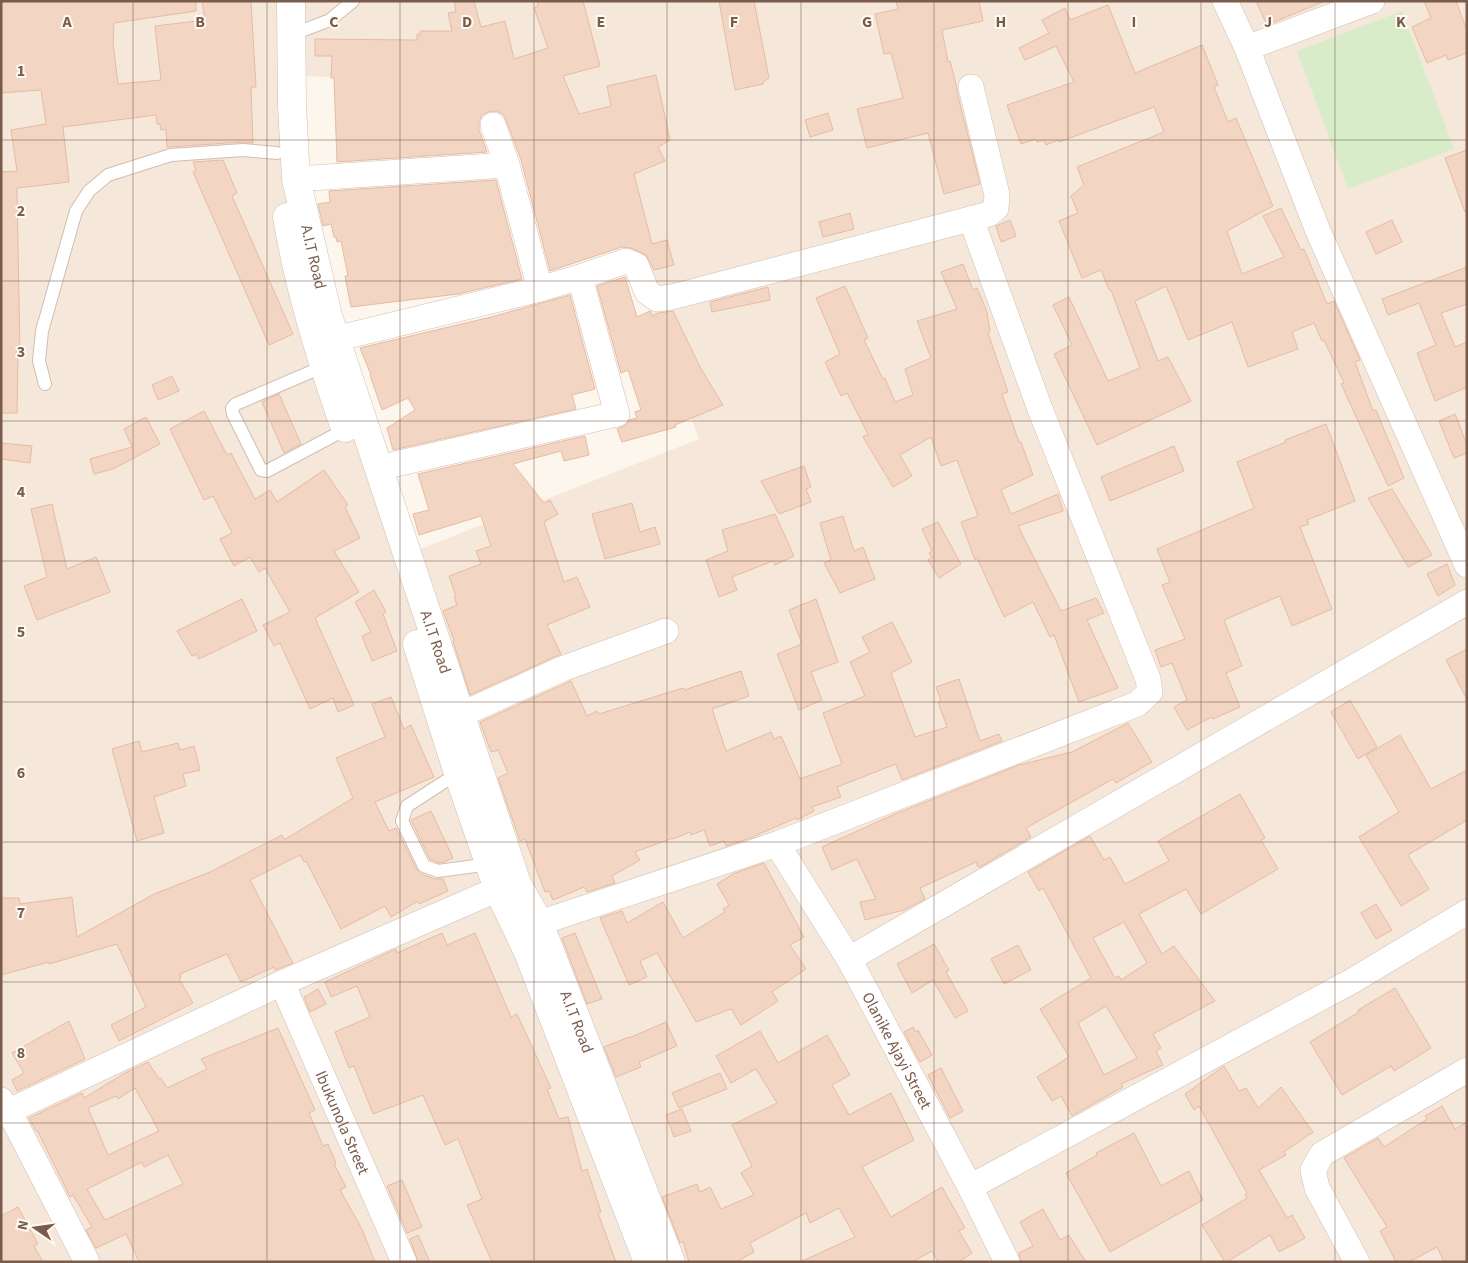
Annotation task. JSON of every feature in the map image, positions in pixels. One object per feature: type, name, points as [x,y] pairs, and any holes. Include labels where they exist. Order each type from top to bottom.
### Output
[{"type":"street","name":"A.I.T Road","points":[[272,1],[277,153],[294,254],[334,355]]},
{"type":"street","name":"A.I.T Road","points":[[291,1],[292,105],[296,179],[324,298],[334,355],[394,568],[458,773],[477,795],[517,884],[540,924],[671,1262]]},
{"type":"street","points":[[1225,1],[1247,48],[1318,231],[1465,555]]},
{"type":"street","points":[[1247,48],[1372,1]]},
{"type":"street","points":[[334,355],[626,261],[636,264],[647,292],[657,299],[672,297],[989,214],[996,208],[997,195],[971,87]]},
{"type":"street","points":[[493,125],[507,165],[540,289]]},
{"type":"street","points":[[296,179],[507,165]]},
{"type":"street","points":[[540,924],[777,844],[1137,704],[1150,692],[1148,679],[1040,409],[971,219]]},
{"type":"street","points":[[378,468],[617,414],[580,277]]},
{"type":"street","name":"A.I.T Road","points":[[354,426],[378,468],[460,715],[490,864],[498,889],[528,952],[648,1262]]},
{"type":"street","points":[[849,959],[1467,602]]},
{"type":"street","points":[[460,715],[562,669],[666,632]]},
{"type":"street","name":"Olanike Ajayi Street","points":[[777,844],[849,959],[970,1187],[1007,1262]]},
{"type":"street","points":[[87,1262],[5,1105],[498,889]]},
{"type":"street","points":[[970,1187],[1352,981],[1467,912]]},
{"type":"street","name":"Ibukunola Street","points":[[282,983],[404,1262]]},
{"type":"street","points":[[1348,1258],[1317,1188],[1313,1170],[1322,1154],[1467,1070]]},
{"type":"lane","points":[[291,35],[330,20],[353,1]]},
{"type":"lane","points":[[45,384],[39,361],[42,331],[76,211],[89,191],[108,175],[171,155],[243,150],[277,153]]},
{"type":"lane","points":[[334,355],[236,404],[232,408],[262,470],[267,471],[354,426]]},
{"type":"lane","points":[[458,773],[407,806],[402,821],[424,866],[438,871],[490,864]]},
{"type":"shaded area","points":[[1,1],[1467,1],[1467,1262],[1,1262]],"holes":[[[295,76],[481,81],[602,186],[699,439],[405,555],[303,181]]]},
{"type":"green space","points":[[1402,11],[1454,149],[1348,189],[1297,51]]},
{"type":"building","points":[[1,1],[196,1],[196,11],[114,23],[113,43],[118,84],[161,80],[155,26],[205,20],[202,1],[251,1],[256,87],[251,87],[253,143],[167,147],[166,129],[161,130],[160,124],[157,124],[156,115],[63,127],[69,182],[17,188],[20,355],[18,355],[17,413],[1,413],[1,172],[17,171],[11,130],[46,124],[41,90],[1,93]]},
{"type":"building","points":[[454,1],[474,1],[481,27],[505,21],[514,59],[548,48],[534,8],[538,6],[537,1],[583,1],[600,66],[563,76],[579,114],[611,106],[607,86],[656,75],[670,140],[658,147],[665,161],[634,174],[652,244],[667,240],[674,265],[654,270],[646,255],[631,248],[622,247],[550,271],[521,160],[503,114],[496,111],[482,115],[479,122],[479,130],[487,152],[337,162],[334,78],[331,78],[332,56],[315,56],[315,39],[417,40],[417,34],[420,35],[420,31],[452,31],[448,13],[456,12]]},
{"type":"building","points":[[719,1],[754,1],[769,78],[763,84],[735,90]]},
{"type":"building","points":[[896,1],[979,1],[983,21],[942,30],[948,62],[950,61],[980,184],[944,194],[928,133],[867,148],[857,109],[903,98],[891,53],[884,54],[875,14],[898,9]]},
{"type":"building","points":[[1256,1],[1325,1],[1267,25]]},
{"type":"building","points":[[1424,1],[1456,1],[1467,31],[1467,53],[1448,60],[1446,55],[1427,63],[1412,27],[1431,18]]},
{"type":"building","points":[[1108,5],[1135,73],[1202,45],[1218,85],[1214,87],[1228,122],[1236,118],[1273,206],[1227,231],[1242,274],[1284,257],[1263,216],[1281,208],[1301,250],[1304,249],[1327,304],[1334,301],[1360,360],[1355,362],[1373,411],[1376,410],[1404,478],[1388,486],[1341,384],[1344,383],[1314,323],[1292,332],[1298,349],[1248,367],[1232,322],[1188,340],[1166,286],[1135,301],[1158,361],[1168,357],[1191,401],[1097,445],[1054,354],[1072,345],[1053,305],[1069,297],[1108,381],[1140,368],[1111,290],[1109,290],[1101,270],[1082,278],[1059,221],[1078,213],[1071,196],[1084,185],[1077,167],[1164,132],[1154,107],[1059,142],[1058,140],[1046,145],[1044,140],[1037,142],[1036,139],[1021,144],[1007,105],[1074,82],[1056,46],[1025,60],[1019,48],[1049,33],[1042,20],[1065,8],[1070,20]]},
{"type":"building","points":[[828,113],[833,130],[810,137],[805,120]]},
{"type":"building","points":[[1467,150],[1467,212],[1465,212],[1445,158]]},
{"type":"building","points":[[223,160],[237,193],[232,196],[293,334],[269,345],[193,172],[196,170],[193,162]]},
{"type":"building","points":[[496,180],[522,279],[458,294],[351,307],[345,276],[348,276],[341,241],[337,242],[336,237],[334,237],[331,224],[323,226],[318,204],[330,202],[329,191]]},
{"type":"building","points":[[850,213],[854,229],[823,237],[819,222]]},
{"type":"building","points":[[1010,220],[1016,236],[1001,242],[996,226]]},
{"type":"building","points":[[1392,220],[1402,242],[1376,254],[1366,232]]},
{"type":"building","points":[[963,264],[973,290],[977,288],[987,312],[990,332],[988,333],[1008,392],[1002,394],[1033,475],[1001,490],[1011,514],[1058,494],[1063,511],[1018,526],[1061,611],[1096,598],[1104,613],[1087,620],[1118,688],[1079,702],[1054,635],[1050,637],[1033,602],[1004,617],[977,558],[975,560],[961,522],[978,516],[957,460],[941,466],[931,437],[900,455],[912,476],[893,487],[863,437],[868,434],[847,393],[841,396],[825,362],[840,354],[816,298],[845,286],[868,338],[864,340],[883,379],[885,378],[895,402],[913,395],[905,369],[931,358],[917,321],[957,309],[941,272]]},
{"type":"building","points":[[1467,267],[1467,304],[1441,313],[1455,347],[1467,342],[1467,387],[1435,401],[1417,353],[1436,345],[1419,303],[1388,315],[1382,299]]},
{"type":"building","points":[[625,277],[637,317],[650,311],[652,316],[658,313],[673,311],[700,367],[723,405],[675,425],[676,427],[622,442],[617,429],[626,425],[629,420],[637,418],[635,412],[641,410],[628,370],[621,373],[597,286]]},
{"type":"building","points":[[768,287],[770,300],[712,312],[710,302]]},
{"type":"building","points":[[570,295],[595,389],[572,395],[576,409],[393,450],[387,428],[415,410],[408,398],[382,410],[360,348],[491,317]]},
{"type":"building","points":[[172,376],[179,391],[158,400],[152,385]]},
{"type":"building","points":[[279,394],[301,444],[284,453],[262,402]]},
{"type":"building","points":[[204,411],[227,455],[231,453],[255,499],[270,490],[277,502],[324,470],[348,505],[345,507],[360,538],[334,551],[359,592],[315,618],[354,705],[338,712],[333,698],[310,709],[280,643],[274,646],[263,625],[290,612],[265,568],[259,572],[250,557],[234,566],[220,539],[232,533],[213,496],[204,500],[170,429]]},
{"type":"building","points":[[1455,414],[1467,445],[1467,453],[1454,458],[1439,421]]},
{"type":"building","points":[[146,417],[160,444],[113,469],[94,474],[90,459],[132,447],[124,429]]},
{"type":"building","points":[[1326,424],[1355,501],[1307,520],[1309,524],[1300,527],[1332,609],[1292,626],[1280,596],[1224,620],[1242,666],[1226,673],[1240,707],[1213,719],[1212,717],[1187,730],[1174,707],[1187,700],[1172,663],[1161,667],[1155,650],[1185,639],[1162,585],[1170,582],[1157,549],[1254,508],[1237,462]]},
{"type":"building","points":[[585,436],[589,455],[564,461],[561,451],[513,464],[544,503],[550,500],[558,514],[544,522],[564,582],[577,577],[590,607],[547,625],[561,654],[470,695],[454,640],[443,611],[457,605],[449,576],[481,564],[476,551],[491,546],[481,516],[419,535],[413,514],[429,510],[418,474]]},
{"type":"building","points":[[1,443],[32,446],[30,463],[1,459]]},
{"type":"building","points":[[1174,446],[1184,471],[1110,501],[1101,477]]},
{"type":"building","points":[[804,466],[811,487],[806,489],[811,502],[779,514],[761,481]]},
{"type":"building","points":[[1392,489],[1432,555],[1408,567],[1368,498]]},
{"type":"building","points":[[632,503],[640,532],[655,527],[660,544],[605,559],[592,514]]},
{"type":"building","points":[[52,504],[67,569],[96,557],[110,592],[37,620],[24,586],[47,577],[31,509]]},
{"type":"building","points":[[775,514],[794,556],[775,565],[773,561],[732,577],[737,590],[719,597],[706,560],[728,551],[722,530]]},
{"type":"building","points":[[843,516],[854,551],[863,547],[875,579],[840,593],[824,563],[831,560],[820,523]]},
{"type":"building","points":[[938,522],[961,564],[939,578],[928,560],[932,557],[929,553],[932,551],[922,529]]},
{"type":"building","points":[[1447,564],[1455,585],[1438,596],[1427,574]]},
{"type":"building","points":[[374,590],[386,612],[383,614],[397,651],[372,661],[362,636],[371,632],[355,602]]},
{"type":"building","points":[[242,599],[257,631],[199,659],[197,654],[192,656],[177,631]]},
{"type":"building","points":[[816,599],[838,662],[811,672],[822,700],[799,710],[777,654],[802,644],[789,610]]},
{"type":"building","points":[[892,622],[912,662],[891,673],[915,737],[947,727],[938,702],[941,701],[936,687],[959,679],[980,741],[999,734],[1002,741],[902,780],[896,764],[837,787],[841,797],[812,807],[814,811],[797,820],[796,818],[726,846],[724,841],[710,846],[704,830],[691,835],[690,832],[673,838],[635,852],[640,860],[612,876],[615,883],[587,892],[584,887],[553,900],[549,891],[545,892],[525,839],[520,841],[498,778],[508,773],[498,750],[491,752],[480,722],[571,681],[587,716],[597,711],[599,714],[683,688],[684,690],[741,671],[749,696],[712,709],[726,751],[771,732],[774,739],[781,736],[800,779],[842,764],[823,713],[865,696],[850,662],[870,652],[862,637]]},
{"type":"building","points":[[1467,649],[1467,699],[1446,660]]},
{"type":"building","points":[[391,697],[404,729],[411,725],[434,777],[375,802],[389,831],[396,828],[417,870],[421,874],[435,879],[443,879],[448,891],[419,904],[418,901],[391,917],[385,906],[341,929],[306,861],[304,862],[300,855],[250,880],[293,963],[275,970],[274,967],[241,982],[227,954],[180,974],[181,978],[179,979],[193,1003],[119,1041],[111,1025],[146,1007],[117,944],[49,964],[49,962],[1,975],[1,898],[19,898],[20,904],[72,897],[77,937],[154,894],[210,872],[282,835],[284,840],[353,798],[336,758],[385,737],[372,704]]},
{"type":"building","points":[[1350,700],[1377,747],[1358,759],[1331,712]]},
{"type":"building","points":[[1128,723],[1152,762],[1116,783],[1113,779],[1026,828],[1031,837],[980,867],[978,867],[976,862],[920,888],[925,899],[904,910],[865,920],[860,902],[876,899],[857,859],[832,870],[822,847],[895,814],[1019,765],[1072,752]]},
{"type":"building","points":[[1400,735],[1431,789],[1467,770],[1467,820],[1408,855],[1429,889],[1401,906],[1359,837],[1399,812],[1366,755]]},
{"type":"building","points":[[139,741],[142,752],[178,743],[180,750],[194,746],[200,770],[183,774],[186,786],[154,797],[164,833],[137,841],[112,749]]},
{"type":"building","points":[[1240,794],[1265,838],[1261,840],[1278,869],[1201,914],[1186,889],[1139,914],[1162,954],[1174,946],[1215,1001],[1153,1034],[1161,1048],[1156,1051],[1163,1065],[1121,1084],[1123,1087],[1072,1116],[1061,1096],[1052,1101],[1037,1077],[1069,1057],[1040,1009],[1091,978],[1043,888],[1039,891],[1028,872],[1090,836],[1104,860],[1110,857],[1125,884],[1169,861],[1158,841]],"holes":[[[1124,922],[1147,963],[1121,980],[1119,976],[1115,978],[1093,938]],[[1106,1006],[1137,1058],[1104,1075],[1078,1023]]]},
{"type":"building","points":[[431,811],[453,858],[444,862],[439,863],[430,859],[411,820]]},
{"type":"building","points":[[764,863],[804,937],[790,945],[806,969],[772,992],[778,1001],[741,1025],[731,1009],[696,1022],[657,953],[640,961],[647,977],[629,985],[600,918],[622,911],[627,923],[663,902],[683,938],[725,912],[723,909],[729,905],[717,884],[735,873]]},
{"type":"building","points":[[1376,904],[1392,930],[1376,939],[1361,913]]},
{"type":"building","points":[[442,933],[447,945],[475,933],[511,1017],[517,1014],[551,1088],[547,1089],[559,1119],[568,1117],[582,1171],[587,1169],[601,1212],[598,1213],[616,1262],[492,1262],[467,1205],[482,1199],[458,1139],[445,1145],[423,1095],[373,1114],[354,1066],[349,1068],[335,1032],[370,1017],[357,986],[331,997],[325,982],[396,949],[397,953]]},
{"type":"building","points":[[575,933],[602,999],[587,1004],[562,938]]},
{"type":"building","points":[[934,944],[949,970],[946,972],[968,1011],[955,1018],[933,980],[912,993],[897,964]]},
{"type":"building","points":[[1018,945],[1031,970],[1004,984],[991,959]]},
{"type":"building","points":[[1395,988],[1431,1048],[1394,1071],[1391,1066],[1342,1095],[1310,1042]]},
{"type":"building","points":[[318,989],[326,1004],[310,1012],[304,997]]},
{"type":"building","points":[[69,1021],[85,1059],[17,1091],[12,1080],[24,1073],[12,1053]]},
{"type":"building","points":[[666,1022],[677,1046],[639,1062],[641,1067],[616,1077],[604,1047]]},
{"type":"building","points":[[913,1027],[915,1032],[918,1030],[932,1055],[920,1062],[904,1032]]},
{"type":"building","points":[[278,1028],[315,1110],[309,1113],[323,1146],[328,1144],[336,1163],[334,1164],[346,1187],[340,1190],[362,1229],[375,1262],[139,1262],[126,1234],[96,1248],[86,1230],[92,1227],[73,1195],[70,1197],[37,1130],[29,1118],[82,1093],[84,1098],[123,1074],[148,1062],[167,1088],[207,1069],[201,1059]],"holes":[[[135,1088],[159,1131],[108,1155],[88,1108],[116,1096],[118,1099]],[[168,1155],[183,1184],[105,1220],[87,1189],[142,1162],[144,1167]]]},
{"type":"building","points":[[760,1031],[778,1063],[827,1035],[850,1075],[832,1085],[849,1115],[891,1093],[914,1140],[862,1167],[891,1217],[942,1187],[965,1228],[959,1231],[972,1253],[959,1262],[938,1262],[932,1251],[912,1262],[800,1262],[855,1237],[839,1208],[810,1223],[806,1213],[750,1243],[754,1252],[736,1262],[689,1262],[683,1241],[680,1243],[662,1197],[697,1184],[700,1192],[710,1187],[721,1209],[754,1195],[741,1173],[752,1166],[732,1125],[777,1103],[756,1069],[731,1083],[716,1056]]},
{"type":"building","points":[[1224,1066],[1239,1091],[1246,1088],[1258,1108],[1281,1087],[1313,1132],[1284,1152],[1286,1155],[1259,1170],[1287,1218],[1292,1215],[1305,1238],[1279,1252],[1270,1235],[1227,1262],[1225,1262],[1202,1225],[1247,1198],[1245,1195],[1247,1193],[1199,1106],[1194,1110],[1185,1094]]},
{"type":"building","points":[[941,1068],[963,1111],[950,1118],[928,1075]]},
{"type":"building","points":[[720,1073],[727,1089],[679,1108],[672,1093]]},
{"type":"building","points":[[1442,1106],[1455,1129],[1467,1122],[1467,1262],[1444,1262],[1437,1247],[1409,1262],[1396,1262],[1380,1231],[1387,1227],[1344,1158],[1378,1138],[1384,1147],[1427,1119],[1425,1116]]},
{"type":"building","points":[[682,1109],[691,1131],[674,1137],[666,1115]]},
{"type":"building","points":[[1134,1133],[1161,1186],[1189,1171],[1203,1200],[1110,1252],[1066,1173],[1097,1155],[1096,1153]]},
{"type":"building","points":[[402,1180],[422,1227],[407,1233],[387,1186]]},
{"type":"building","points":[[18,1207],[38,1244],[34,1246],[43,1262],[1,1262],[1,1216]]},
{"type":"building","points":[[1043,1209],[1060,1240],[1069,1235],[1086,1262],[1021,1262],[1019,1253],[1033,1246],[1020,1222]]},
{"type":"building","points":[[418,1235],[430,1262],[418,1262],[410,1239]]}]
